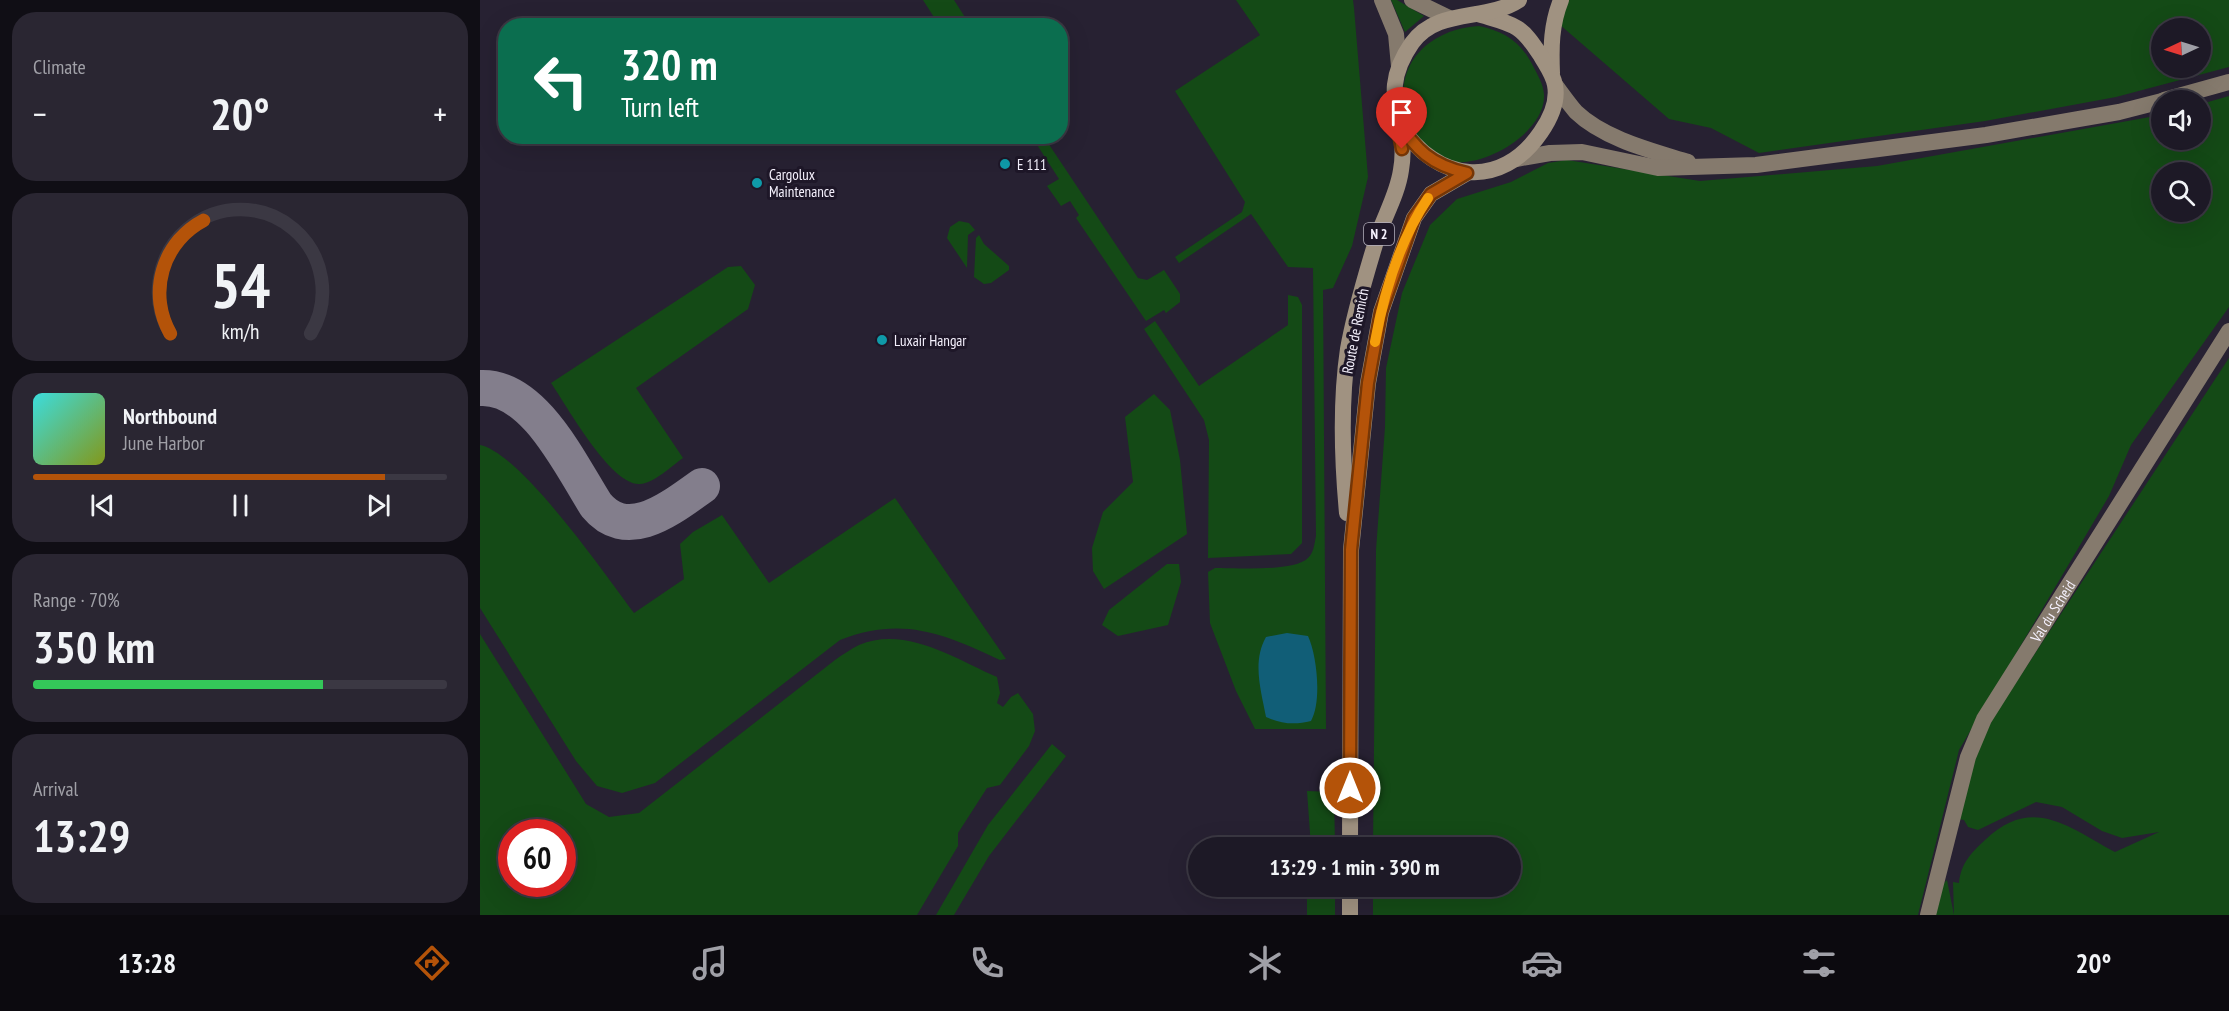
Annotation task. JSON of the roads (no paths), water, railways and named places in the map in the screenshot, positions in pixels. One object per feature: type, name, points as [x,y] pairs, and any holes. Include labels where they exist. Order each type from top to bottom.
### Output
[{"type":"main road","points":[[1382,0],[1396,33],[1399,66]]},
{"type":"main road","points":[[1412,0],[1449,18]]},
{"type":"main road","points":[[1519,0],[1508,8],[1449,18],[1413,41],[1399,66],[1393,92],[1396,119],[1409,139],[1444,168],[1467,173],[1498,169],[1516,159],[1535,141],[1548,122],[1554,105],[1550,41],[1554,16],[1561,0]]},
{"type":"main road","points":[[1478,14],[1517,28],[1532,41],[1554,80],[1577,113],[1632,145],[1701,166]]},
{"type":"main road","points":[[2201,90],[2229,82]]},
{"type":"main road","points":[[1516,159],[1550,153],[1582,152],[1659,168],[1756,165],[1813,160],[1986,135],[2119,112],[2151,104]]},
{"type":"main road","name":"Route de Remich","points":[[1351,550],[1343,468],[1348,350],[1375,244],[1398,188],[1402,149],[1396,119]]},
{"type":"main road","name":"Route de Remich","points":[[1350,837],[1351,550],[1368,383],[1381,312],[1414,218],[1431,194],[1467,173]]},
{"type":"main road","name":"Val du Scheid","points":[[1928,915],[1968,757],[1984,719],[2229,331]]},
{"type":"main road","points":[[1350,897],[1350,915]]},
{"type":"water","points":[[1287,633],[1308,636],[1314,655],[1317,691],[1311,721],[1288,723],[1266,717],[1260,686],[1259,656],[1266,637]]},
{"type":"place","name":"E 111","points":[[1005,164]]},
{"type":"place","name":"Cargolux Maintenance","points":[[757,183]]},
{"type":"place","name":"Luxair Hangar","points":[[882,340]]}]
